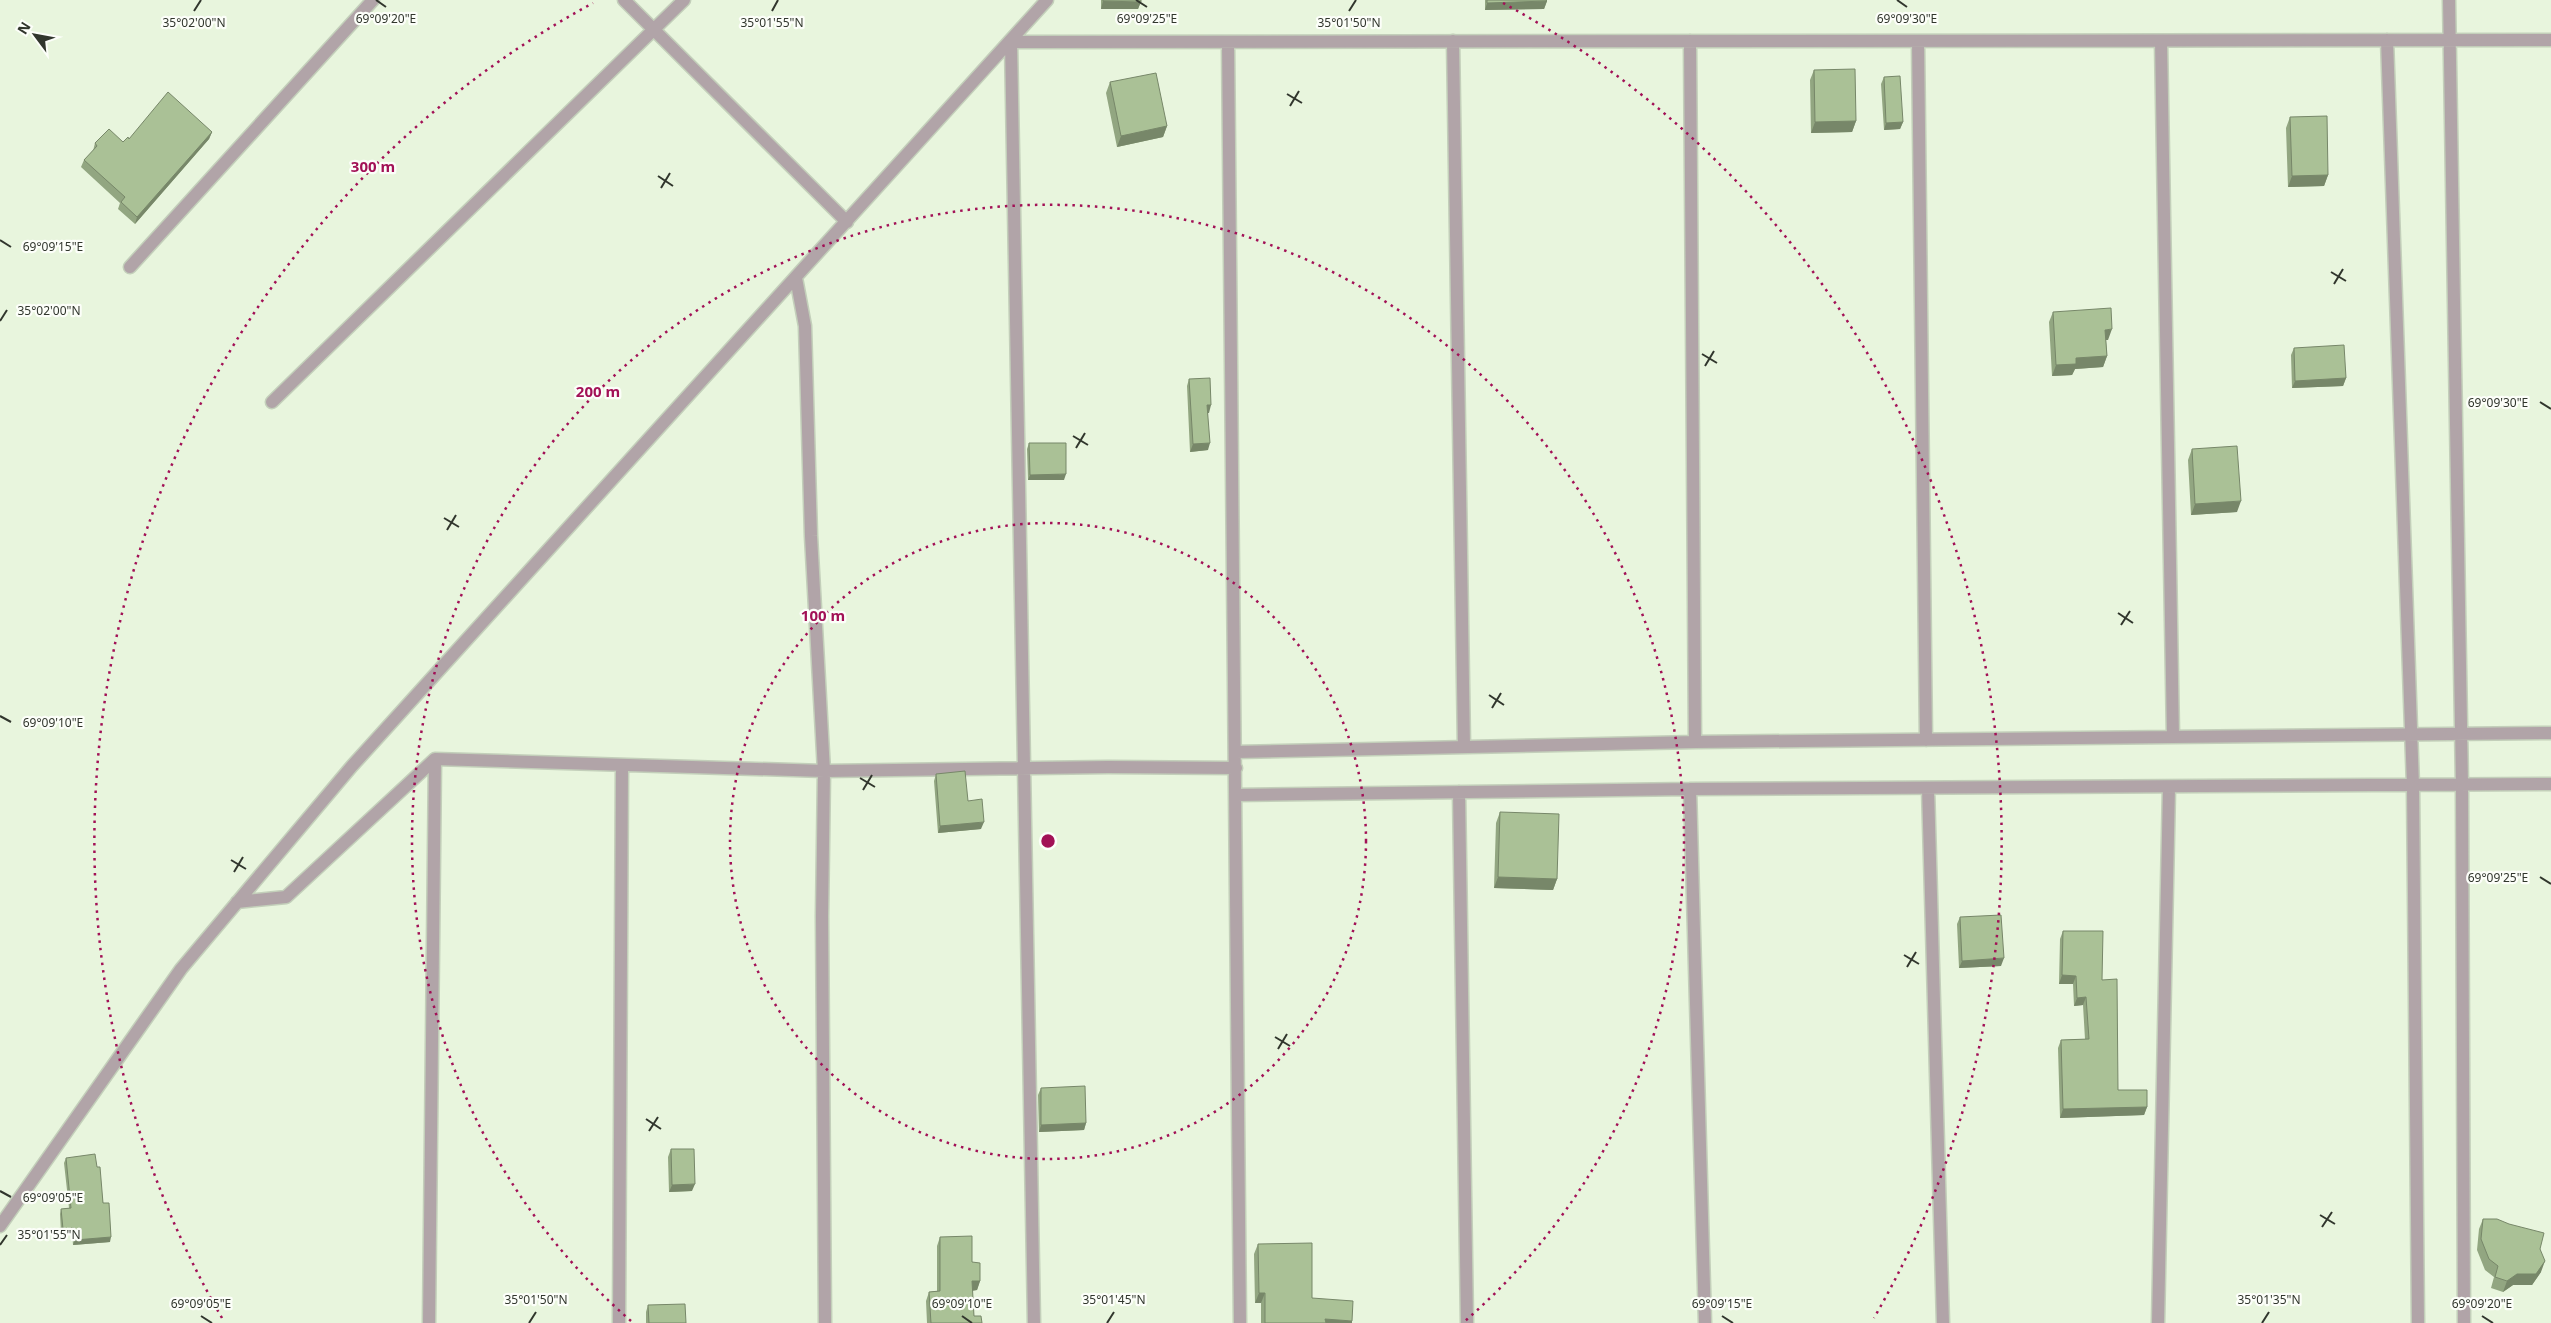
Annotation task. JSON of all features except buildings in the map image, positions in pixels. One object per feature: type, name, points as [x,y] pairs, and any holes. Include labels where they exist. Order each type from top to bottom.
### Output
[{"type":"street","points":[[130,267],[373,0]]},
{"type":"street","points":[[624,0],[847,222]]},
{"type":"street","points":[[272,402],[684,0]]},
{"type":"street","points":[[0,1226],[181,969],[352,766],[1048,0]]},
{"type":"street","points":[[2449,0],[2462,785],[2464,1323]]},
{"type":"street","points":[[2161,40],[2173,737]]},
{"type":"street","points":[[2388,40],[2413,786],[2418,1323]]},
{"type":"street","points":[[1011,42],[2551,40]]},
{"type":"street","points":[[1690,41],[1695,742]]},
{"type":"street","points":[[1918,41],[1926,740]]},
{"type":"street","points":[[1011,42],[1034,1323]]},
{"type":"street","points":[[1228,42],[1240,1323]]},
{"type":"street","points":[[1453,42],[1464,747]]},
{"type":"street","points":[[796,278],[805,326],[812,536],[824,771],[822,916],[825,1323]]},
{"type":"street","points":[[1236,752],[1695,742],[2551,733]]},
{"type":"street","points":[[237,902],[286,897],[435,759],[824,771],[1024,767],[1236,768]]},
{"type":"street","points":[[429,1323],[435,759]]},
{"type":"street","points":[[619,1323],[622,765]]},
{"type":"street","points":[[1236,795],[1690,788],[2551,784]]},
{"type":"street","points":[[2158,1323],[2169,787]]},
{"type":"street","points":[[1690,788],[1705,1323]]},
{"type":"street","points":[[1928,788],[1943,1323]]},
{"type":"street","points":[[1459,792],[1467,1323]]}]
